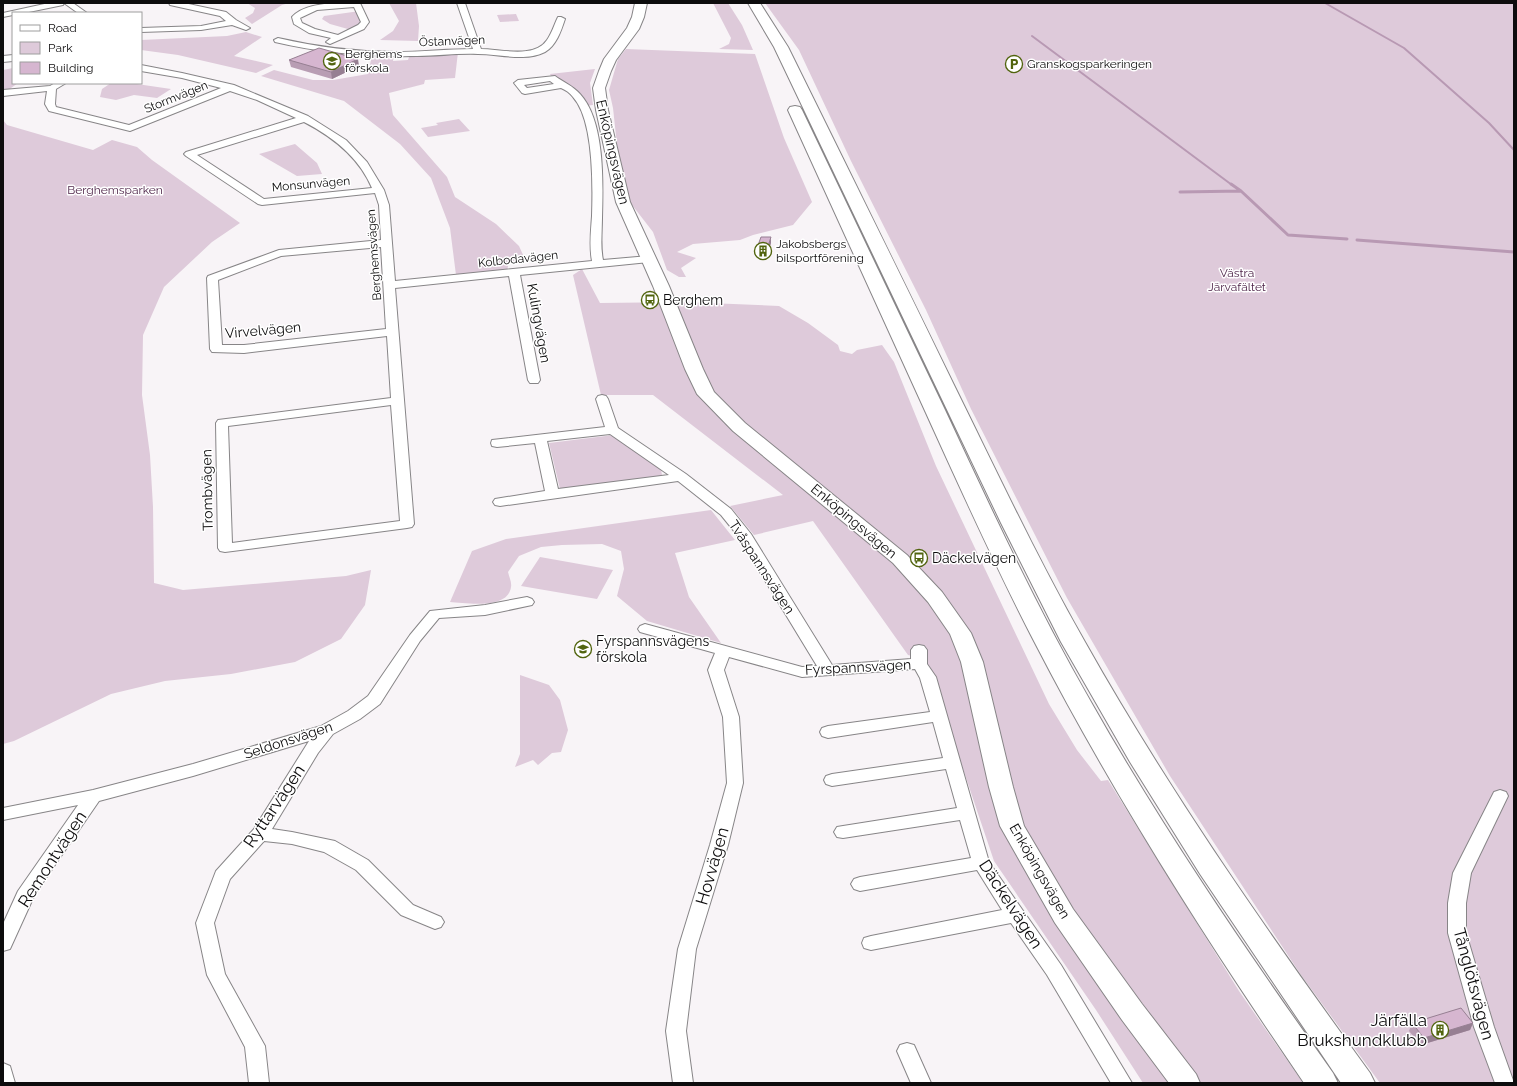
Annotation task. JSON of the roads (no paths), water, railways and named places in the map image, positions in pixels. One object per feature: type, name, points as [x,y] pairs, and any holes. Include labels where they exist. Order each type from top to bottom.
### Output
[{"type":"highway","points":[[739,3],[766,48],[1004,558],[1048,646],[1101,742],[1148,820],[1256,988],[1322,1083]]},
{"type":"highway","points":[[754,3],[781,47],[1028,557],[1073,642],[1129,738],[1176,814],[1290,987],[1359,1083]]},
{"type":"street","points":[[3,15],[60,3]]},
{"type":"street","points":[[68,3],[82,12]]},
{"type":"street","points":[[173,3],[223,14],[233,22],[246,28]]},
{"type":"street","points":[[461,3],[478,51]]},
{"type":"street","name":"Enköpingsvägen","points":[[642,3],[633,29],[610,59],[599,88],[602,110],[623,202],[649,259],[694,369],[706,394],[739,427],[900,558],[936,597],[960,633],[976,676],[1001,788],[1012,826],[1064,916],[1132,1012],[1186,1083]]},
{"type":"street","points":[[318,48],[339,38],[361,27],[365,22],[364,18],[356,4],[306,11],[296,17],[298,24],[304,28],[339,38]]},
{"type":"street","points":[[3,8],[12,12]]},
{"type":"street","name":"Östanvägen","points":[[278,40],[318,48],[394,54],[478,51],[531,53],[541,50],[554,36],[561,19]]},
{"type":"street","points":[[142,30],[201,28],[233,22]]},
{"type":"street","name":"Berghemsvägen","points":[[142,68],[186,76],[231,87],[273,102],[321,127],[343,142],[364,164],[379,190],[384,205],[407,524]]},
{"type":"street","points":[[3,93],[52,88],[60,84]]},
{"type":"street","points":[[562,85],[579,97],[589,116],[597,180],[597,218],[594,247],[598,264]]},
{"type":"street","name":"Stormvägen","points":[[52,88],[50,104],[52,109],[130,128],[231,87]]},
{"type":"street","name":"Monsunvägen","points":[[305,118],[189,154],[262,202],[379,190]]},
{"type":"street","name":"Virvelvägen","points":[[386,243],[279,253],[212,278],[216,349],[244,349],[393,332]]},
{"type":"street","name":"Kolbodavägen","points":[[390,284],[649,259]]},
{"type":"street","name":"Kulingvägen","points":[[514,272],[534,380]]},
{"type":"street","points":[[497,443],[612,430],[602,399]]},
{"type":"street","name":"Trombvägen","points":[[397,401],[222,423],[224,548],[407,524]]},
{"type":"street","name":"Tvåspannsvägen","points":[[612,430],[681,478],[726,512],[744,534],[828,671]]},
{"type":"street","points":[[540,438],[552,494]]},
{"type":"street","points":[[500,502],[681,478]]},
{"type":"street","name":"Seldonsvägen","points":[[3,814],[93,796],[193,770],[327,730],[354,715],[374,700],[416,638],[435,614],[485,610],[527,602]]},
{"type":"street","name":"Fyrspannsvägen","points":[[645,629],[802,672],[828,671],[919,657]]},
{"type":"street","name":"Hovvägen","points":[[683,1083],[676,1031],[687,949],[719,845],[735,783],[731,717],[716,670],[724,651]]},
{"type":"street","name":"Däckelvägen","points":[[919,657],[928,677],[981,863],[1015,915],[1054,970],[1122,1083]]},
{"type":"street","points":[[828,732],[939,716]]},
{"type":"street","name":"Ryttarvägen","points":[[259,1083],[255,1046],[216,975],[205,923],[222,876],[260,834],[312,749],[327,730]]},
{"type":"street","points":[[832,780],[952,762]]},
{"type":"street","name":"Remontvägen","points":[[3,944],[27,891],[93,796]]},
{"type":"street","name":"Tånglötsvägen","points":[[1500,796],[1462,873],[1457,903],[1457,933],[1484,1027],[1505,1083]]},
{"type":"street","points":[[843,832],[967,813]]},
{"type":"street","points":[[260,834],[292,838],[329,846],[362,865],[408,910],[435,922]]},
{"type":"street","points":[[860,884],[981,863]]},
{"type":"street","points":[[871,943],[1015,915]]},
{"type":"street","points":[[908,1051],[920,1083]]},
{"type":"street","points":[[3,1072],[5,1083]]},
{"type":"waterway","points":[[1325,3],[1404,48],[1489,123],[1514,150]]},
{"type":"waterway","points":[[1032,36],[1232,185]]},
{"type":"waterway","points":[[1231,184],[1241,191]]},
{"type":"waterway","points":[[1180,192],[1241,191]]},
{"type":"waterway","points":[[1241,191],[1288,235],[1347,239]]},
{"type":"waterway","points":[[1357,240],[1514,252]]},
{"type":"place","name":"Berghems förskola","points":[[332,61]]},
{"type":"place","name":"Granskogsparkeringen","points":[[1014,64]]},
{"type":"place","name":"Jakobsbergs bilsportförening","points":[[763,251]]},
{"type":"place","name":"Berghem","points":[[650,300]]},
{"type":"place","name":"Däckelvägen","points":[[919,558]]},
{"type":"place","name":"Fyrspannsvägens förskola","points":[[583,649]]},
{"type":"place","name":"Järfälla Brukshundklubb","points":[[1440,1030]]},
{"type":"park label","name":"Berghemsparken","points":[[115,190]]},
{"type":"park label","name":"Västra Järvafältet","points":[[1237,280]]}]
